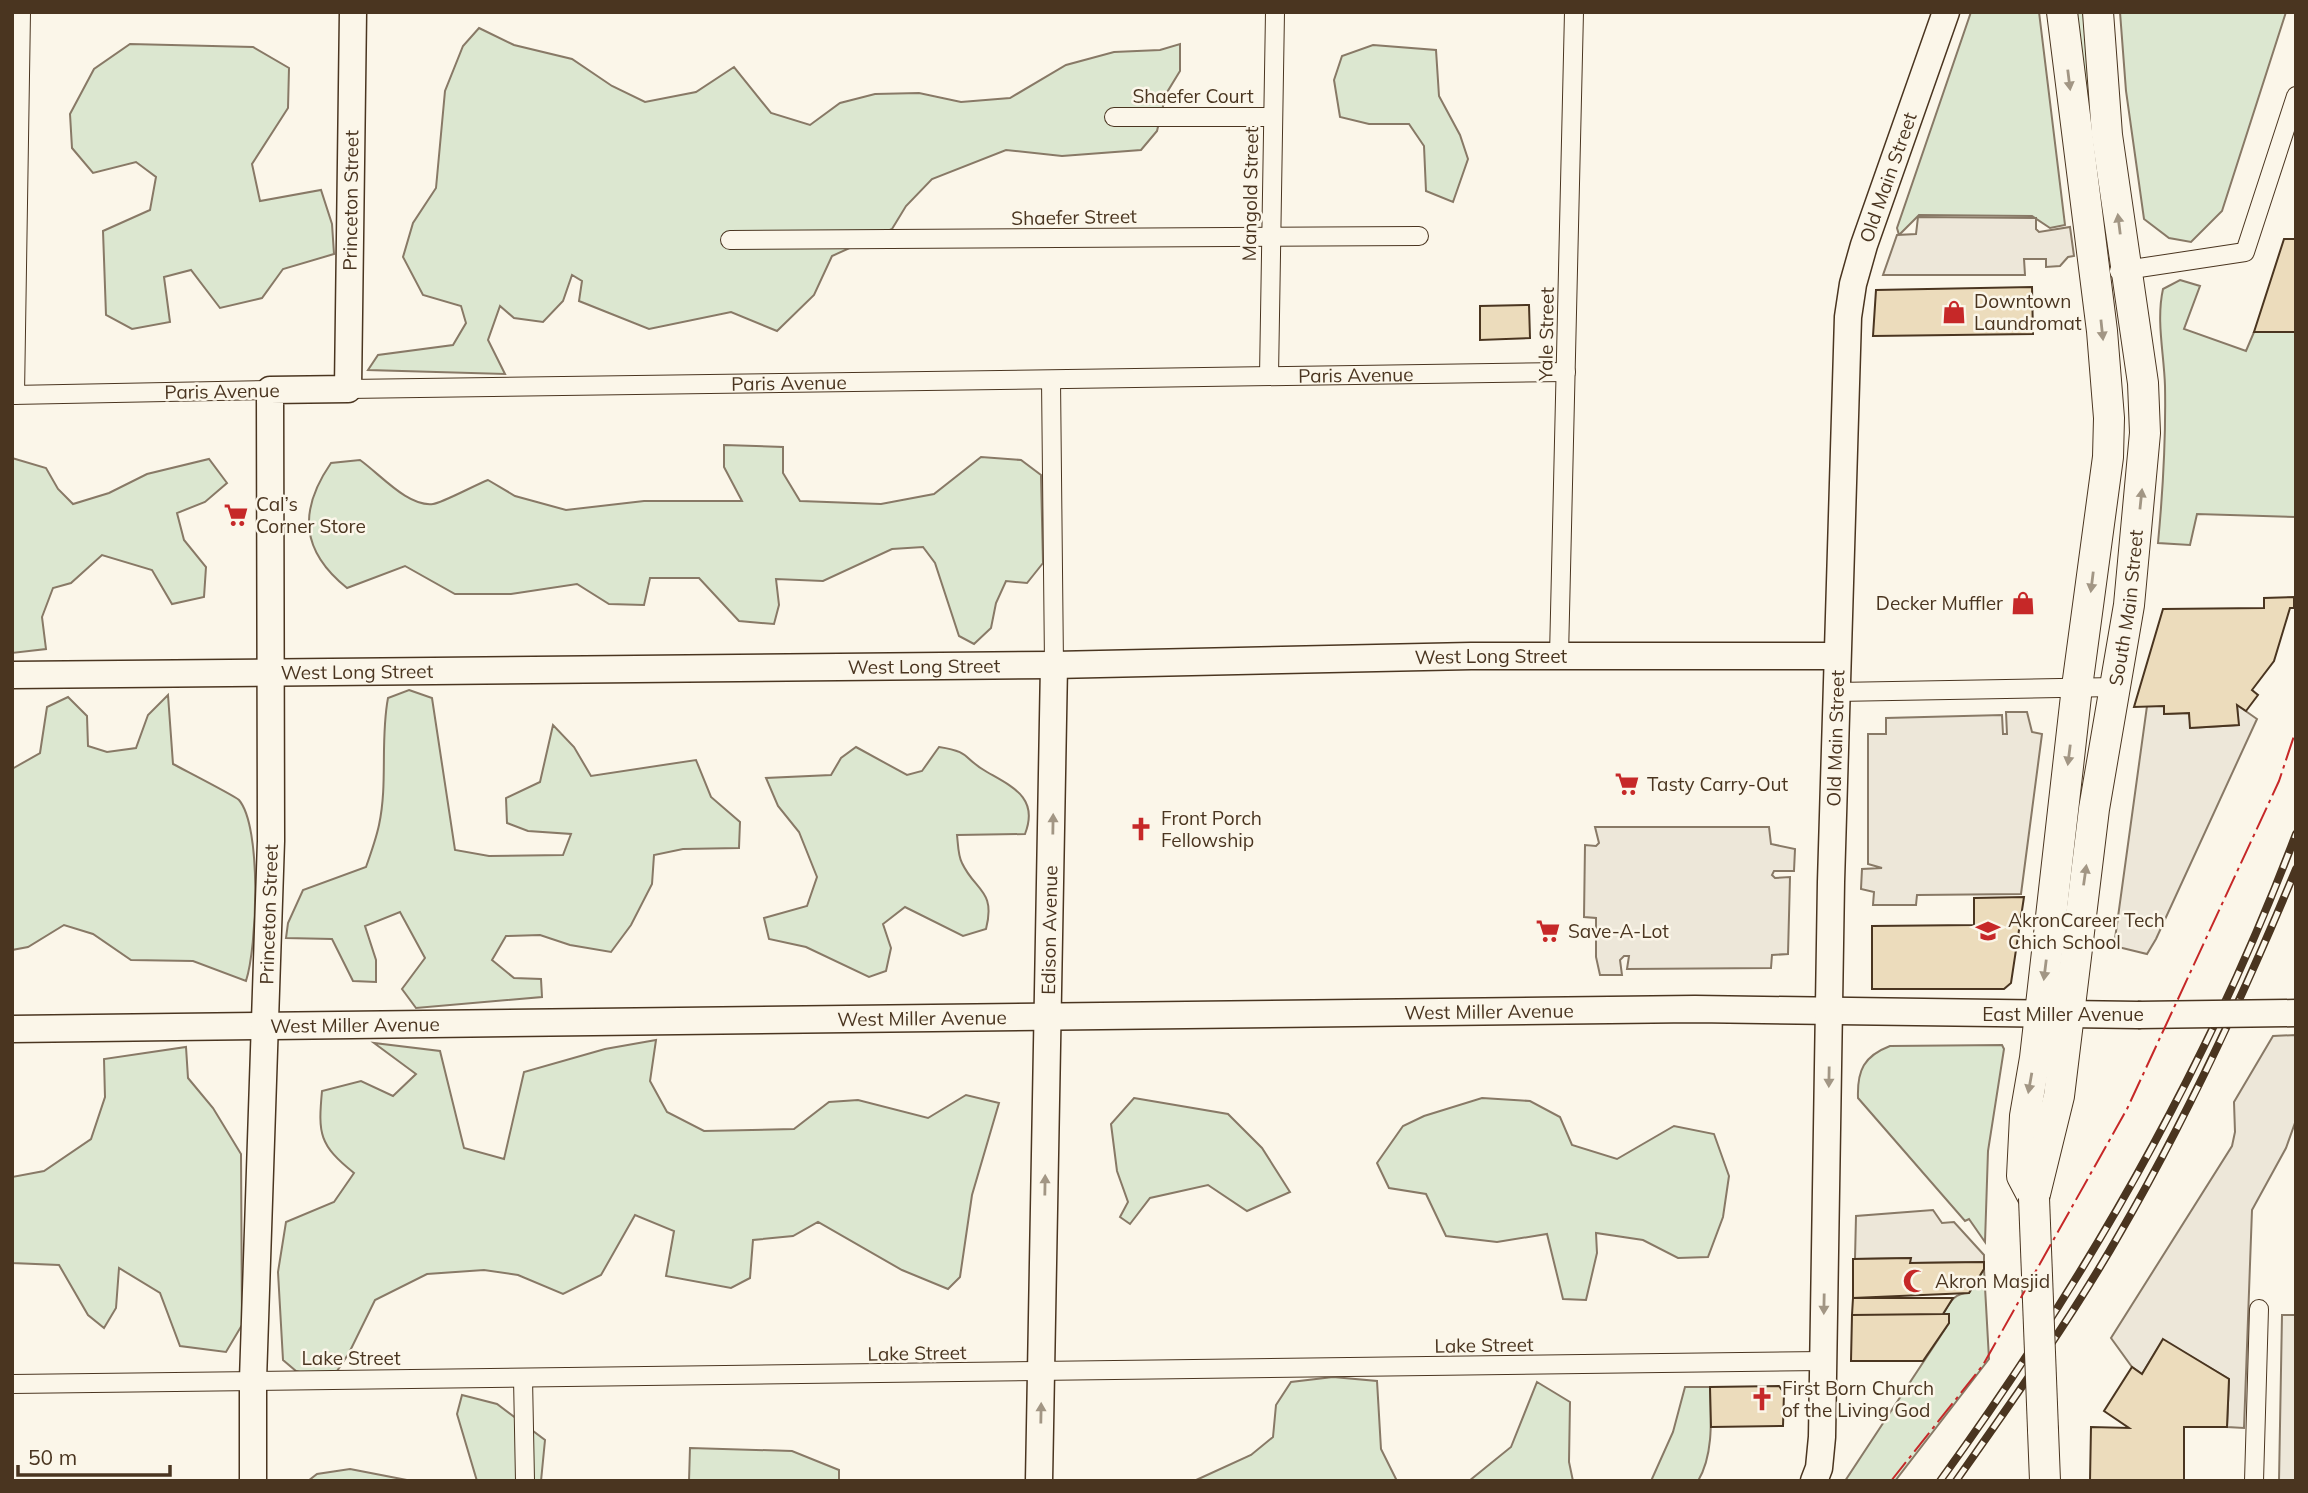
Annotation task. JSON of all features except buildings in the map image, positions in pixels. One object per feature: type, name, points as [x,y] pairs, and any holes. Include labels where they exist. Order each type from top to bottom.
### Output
[{"type":"main road","name":"South Main Street","points":[[2054,1016],[2077,687],[2108,457],[2106,375],[2062,12]]},
{"type":"main road","name":"South Main Street","points":[[2045,1481],[2034,1198],[2022,1176],[2025,1116],[2054,1016],[2094,809],[2129,605],[2146,433],[2143,383],[2107,135],[2098,12]]},
{"type":"street","points":[[14,395],[21,12]]},
{"type":"street","name":"Princeton Street","points":[[348,389],[353,12]]},
{"type":"street","name":"Mangold Street","points":[[1269,376],[1275,12]]},
{"type":"street","name":"Yale Street","points":[[1559,656],[1574,12]]},
{"type":"street","name":"Old Main Street","points":[[1814,1480],[1820,1456],[1823,1361],[1836,656],[1849,301],[1864,245],[1946,12]]},
{"type":"street","points":[[2095,274],[2245,252],[2296,96]]},
{"type":"street","name":"Shaefer Court","points":[[1114,117],[1272,117]]},
{"type":"street","name":"Shaefer Street","points":[[730,240],[1419,236]]},
{"type":"street","name":"Paris Avenue","points":[[14,395],[1566,372]]},
{"type":"street","name":"Edison Avenue","points":[[1039,1481],[1050,1015],[1054,665],[1051,380]]},
{"type":"street","name":"Princeton Street","points":[[253,1481],[253,1380],[271,841],[270,390]]},
{"type":"street","name":"West Long Street","points":[[12,675],[1054,665],[1559,656],[1836,656]]},
{"type":"street","points":[[1836,692],[2115,687]]},
{"type":"street","name":"West Miller Avenue","points":[[12,1029],[1050,1015],[1830,1009]]},
{"type":"street","name":"East Miller Avenue","points":[[1830,1009],[2054,1016],[2296,1013]]},
{"type":"street","points":[[2254,1481],[2259,1309]]},
{"type":"street","name":"Lake Street","points":[[12,1384],[1823,1361]]},
{"type":"street","points":[[523,1378],[525,1481]]},
{"type":"green space","points":[[1971,12],[2039,12],[2065,225],[2050,228],[2032,216],[1919,215],[1899,235],[1897,228]]},
{"type":"green space","points":[[2074,12],[2086,12],[2099,151],[2093,152]]},
{"type":"green space","points":[[2120,12],[2286,12],[2222,211],[2191,242],[2169,238],[2144,219],[2126,91]]},
{"type":"green space","points":[[479,28],[514,45],[572,59],[612,86],[645,102],[696,92],[734,67],[771,113],[810,125],[840,103],[875,94],[919,93],[961,102],[1010,98],[1066,65],[1114,52],[1160,50],[1180,44],[1180,71],[1166,94],[1157,131],[1141,150],[1062,156],[1006,150],[932,179],[906,206],[892,229],[832,256],[814,295],[777,331],[731,312],[649,329],[579,301],[582,281],[572,275],[563,301],[543,322],[514,318],[500,306],[488,340],[505,374],[368,370],[378,355],[453,345],[466,323],[461,306],[423,295],[403,257],[413,223],[436,188],[445,91],[463,46]]},
{"type":"green space","points":[[130,44],[253,47],[289,68],[288,108],[252,164],[260,201],[321,190],[332,224],[334,254],[283,269],[262,298],[220,308],[191,270],[164,277],[170,322],[132,329],[106,315],[103,231],[150,210],[156,177],[136,162],[93,173],[72,148],[70,114],[94,69]]},
{"type":"green space","points":[[1373,45],[1436,50],[1439,96],[1460,135],[1468,159],[1453,202],[1426,191],[1424,146],[1409,124],[1369,124],[1340,117],[1334,80],[1342,56]]},
{"type":"green space","points":[[2180,280],[2200,286],[2184,329],[2246,351],[2254,332],[2296,332],[2296,517],[2197,514],[2190,545],[2158,543],[2165,425],[2161,301],[2163,289]]},
{"type":"green space","points":[[724,445],[783,447],[783,473],[800,501],[881,504],[934,494],[981,457],[1021,460],[1041,475],[1043,563],[1027,583],[1006,581],[996,603],[991,628],[974,644],[959,636],[935,563],[923,547],[892,549],[823,581],[776,579],[779,605],[774,624],[739,621],[699,578],[650,578],[644,605],[609,604],[577,584],[511,594],[455,594],[405,566],[347,588],[320,560],[309,530],[313,498],[331,463],[360,460],[395,489],[424,504],[437,503],[488,480],[515,496],[566,510],[644,501],[742,501],[724,467]]},
{"type":"green space","points":[[12,458],[46,468],[58,489],[73,504],[109,493],[147,474],[209,459],[227,483],[205,502],[177,513],[184,540],[206,567],[204,597],[172,604],[152,570],[102,555],[71,583],[53,588],[42,617],[46,649],[12,653]]},
{"type":"green space","points":[[409,690],[432,698],[455,850],[489,856],[563,855],[571,834],[528,831],[507,823],[506,798],[540,782],[553,725],[574,747],[591,776],[696,760],[711,797],[740,822],[739,848],[683,849],[654,855],[652,884],[631,925],[611,952],[570,945],[540,935],[506,936],[492,960],[514,978],[541,979],[542,997],[416,1008],[402,989],[425,958],[400,912],[365,926],[376,960],[376,982],[353,981],[332,939],[286,938],[288,923],[303,890],[366,867],[382,809],[384,730],[388,698]]},
{"type":"green space","points":[[168,695],[173,764],[239,800],[246,814],[254,860],[255,916],[246,981],[193,961],[131,960],[93,934],[64,925],[28,947],[12,950],[12,769],[40,753],[47,707],[68,697],[87,716],[88,746],[107,752],[136,748],[148,715]]},
{"type":"green space","points":[[856,747],[907,775],[922,771],[939,747],[957,751],[1014,789],[1021,795],[1029,811],[1025,834],[957,835],[962,863],[986,898],[986,929],[963,936],[905,907],[883,924],[891,948],[886,971],[869,977],[806,947],[769,939],[764,918],[807,906],[817,877],[799,832],[778,806],[766,778],[831,775],[841,758]]},
{"type":"green space","points":[[656,1040],[650,1081],[667,1112],[704,1131],[794,1129],[829,1102],[858,1100],[928,1118],[966,1095],[999,1103],[972,1195],[960,1277],[948,1289],[902,1270],[818,1222],[793,1236],[753,1240],[750,1278],[731,1288],[666,1276],[674,1231],[635,1215],[601,1275],[563,1294],[518,1275],[484,1270],[427,1274],[375,1300],[349,1353],[331,1380],[296,1371],[283,1360],[278,1272],[286,1222],[334,1202],[354,1173],[334,1154],[323,1138],[320,1118],[322,1091],[361,1081],[393,1096],[416,1074],[374,1043],[440,1051],[464,1148],[504,1159],[524,1072],[605,1049]]},
{"type":"green space","points":[[2002,1045],[2004,1049],[1988,1151],[1985,1242],[1969,1219],[1965,1221],[1858,1098],[1858,1088],[1861,1072],[1868,1059],[1890,1046]]},
{"type":"green space","points":[[186,1047],[188,1078],[213,1108],[241,1154],[242,1325],[226,1352],[180,1346],[160,1293],[119,1268],[116,1308],[104,1328],[88,1315],[59,1265],[12,1263],[12,1177],[44,1171],[91,1139],[105,1097],[104,1059]]},
{"type":"green space","points":[[1134,1098],[1228,1114],[1262,1148],[1290,1192],[1247,1211],[1208,1185],[1150,1198],[1130,1224],[1120,1217],[1128,1202],[1117,1171],[1111,1124]]},
{"type":"green space","points":[[1482,1098],[1530,1101],[1560,1117],[1572,1145],[1617,1159],[1674,1126],[1714,1134],[1729,1176],[1723,1217],[1708,1257],[1678,1258],[1643,1240],[1596,1233],[1597,1253],[1586,1300],[1563,1299],[1547,1234],[1497,1242],[1446,1236],[1426,1194],[1389,1188],[1377,1163],[1403,1126],[1424,1116]]},
{"type":"green space","points":[[1984,1269],[1989,1359],[1895,1481],[1845,1481],[1949,1323],[1943,1314],[1948,1306],[1956,1296],[1969,1293]]},
{"type":"green space","points":[[1333,1377],[1377,1381],[1381,1449],[1397,1481],[1194,1481],[1251,1455],[1273,1437],[1276,1405],[1291,1382]]},
{"type":"green space","points":[[1537,1382],[1570,1402],[1569,1462],[1573,1481],[1469,1481],[1511,1447]]},
{"type":"green space","points":[[1685,1387],[1710,1387],[1707,1459],[1698,1481],[1651,1481],[1673,1432]]},
{"type":"green space","points":[[462,1395],[497,1404],[545,1440],[541,1481],[477,1481],[457,1414]]},
{"type":"green space","points":[[690,1448],[792,1451],[839,1470],[839,1481],[689,1481]]},
{"type":"green space","points":[[350,1469],[412,1481],[308,1481],[317,1474]]},
{"type":"shaded area","points":[[1918,217],[2036,218],[2036,229],[2039,232],[2070,227],[2074,256],[2068,257],[2060,266],[2046,267],[2046,259],[2024,259],[2025,275],[1883,275],[1897,235],[1916,234]]},
{"type":"shaded area","points":[[2237,705],[2257,719],[2156,939],[2147,954],[2114,946],[2147,706],[2164,706],[2165,714],[2189,713],[2191,728],[2238,725]]},
{"type":"shaded area","points":[[2006,712],[2027,712],[2032,732],[2042,734],[2021,894],[1917,895],[1916,905],[1873,905],[1874,892],[1861,889],[1862,869],[1882,868],[1868,864],[1868,734],[1886,734],[1886,718],[2002,715],[2003,734],[2007,734]]},
{"type":"shaded area","points":[[1595,827],[1769,827],[1771,844],[1795,849],[1794,871],[1774,871],[1772,875],[1775,878],[1790,877],[1788,954],[1772,955],[1771,968],[1627,969],[1629,956],[1624,956],[1620,960],[1622,975],[1600,975],[1596,957],[1596,918],[1584,917],[1585,845],[1596,846],[1599,843]]},
{"type":"shaded area","points":[[2296,1035],[2296,1120],[2286,1148],[2252,1210],[2244,1428],[2227,1427],[2229,1379],[2163,1340],[2142,1374],[2132,1367],[2111,1338],[2232,1146],[2235,1132],[2234,1102],[2273,1036]]},
{"type":"shaded area","points":[[1933,1210],[1942,1223],[1954,1222],[1984,1255],[1984,1262],[1910,1263],[1910,1258],[1855,1259],[1856,1216]]},
{"type":"shaded area","points":[[2282,1315],[2296,1315],[2296,1481],[2279,1481]]},
{"type":"railway","points":[[1940,1481],[2045,1328],[2140,1170],[2224,1005],[2296,834]]},
{"type":"railway","points":[[1956,1481],[2062,1328],[2145,1189],[2214,1054],[2296,869]]},
{"type":"power","points":[[1891,1481],[1983,1365],[2127,1109],[2279,781],[2296,730]]},
{"type":"place","name":"Downtown Laundromat","points":[[1954,312]]},
{"type":"place","name":"Cal’s Corner Store","points":[[236,515]]},
{"type":"place","name":"Decker Muffler","points":[[2023,603]]},
{"type":"place","name":"Tasty Carry-Out","points":[[1627,784]]},
{"type":"place","name":"Front Porch Fellowship","points":[[1141,829]]},
{"type":"place","name":"Save-A-Lot","points":[[1548,931]]},
{"type":"place","name":"AkronCareer Tech Chich School","points":[[1988,931]]},
{"type":"place","name":"Akron Masjid","points":[[1915,1281]]},
{"type":"place","name":"First Born Church of the Living God","points":[[1762,1399]]}]
